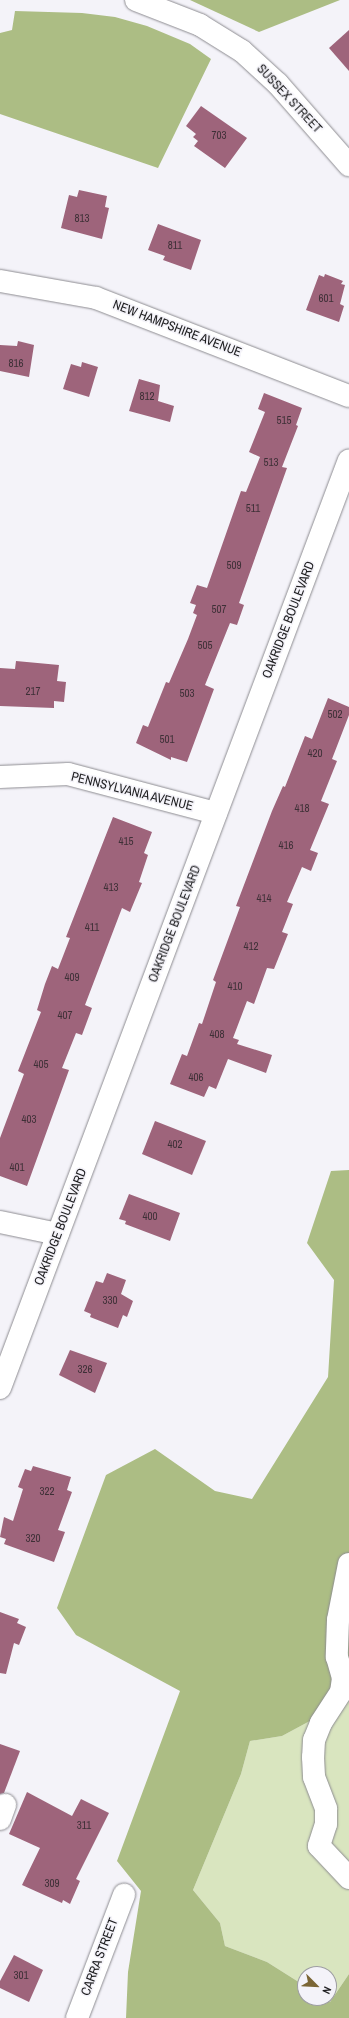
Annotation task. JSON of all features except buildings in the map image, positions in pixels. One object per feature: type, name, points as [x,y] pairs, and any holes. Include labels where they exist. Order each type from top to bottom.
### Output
[{"type":"street","name":"SUSSEX STREET","points":[[136,0],[200,24],[242,51],[278,84],[349,165]]},
{"type":"street","name":"NEW HAMPSHIRE AVENUE","points":[[0,281],[96,298],[349,396]]},
{"type":"street","name":"OAKRIDGE BOULEVARD","points":[[0,1388],[349,460]]},
{"type":"street","name":"PENNSYLVANIA AVENUE","points":[[0,777],[68,774],[216,813]]},
{"type":"street","points":[[0,1222],[58,1234]]},
{"type":"street","points":[[349,1564],[338,1620],[337,1657],[343,1678],[341,1692],[321,1723],[314,1740],[312,1757],[314,1777],[326,1809],[326,1824],[319,1846],[349,1878]]},
{"type":"street","name":"CARRA STREET","points":[[77,2018],[124,1895]]},
{"type":"green space","points":[[190,0],[340,0],[259,32]]},
{"type":"green space","points":[[15,11],[82,13],[115,17],[147,26],[190,44],[211,59],[158,168],[0,114],[0,33],[12,30]]},
{"type":"green space","points":[[349,1170],[349,1700],[282,1736],[250,1741],[241,1774],[193,1890],[220,1923],[225,1946],[267,1962],[297,1981],[297,2006],[337,2006],[337,1992],[349,1974],[349,2018],[126,2018],[128,1972],[141,1891],[117,1861],[180,1691],[76,1635],[57,1608],[106,1475],[155,1449],[215,1491],[252,1499],[328,1377],[334,1280],[307,1243],[331,1171]]},
{"type":"green space","points":[[349,1700],[349,1974],[337,1992],[337,1966],[297,1966],[297,1981],[267,1962],[225,1946],[220,1923],[193,1890],[241,1774],[250,1741],[282,1736]]}]
